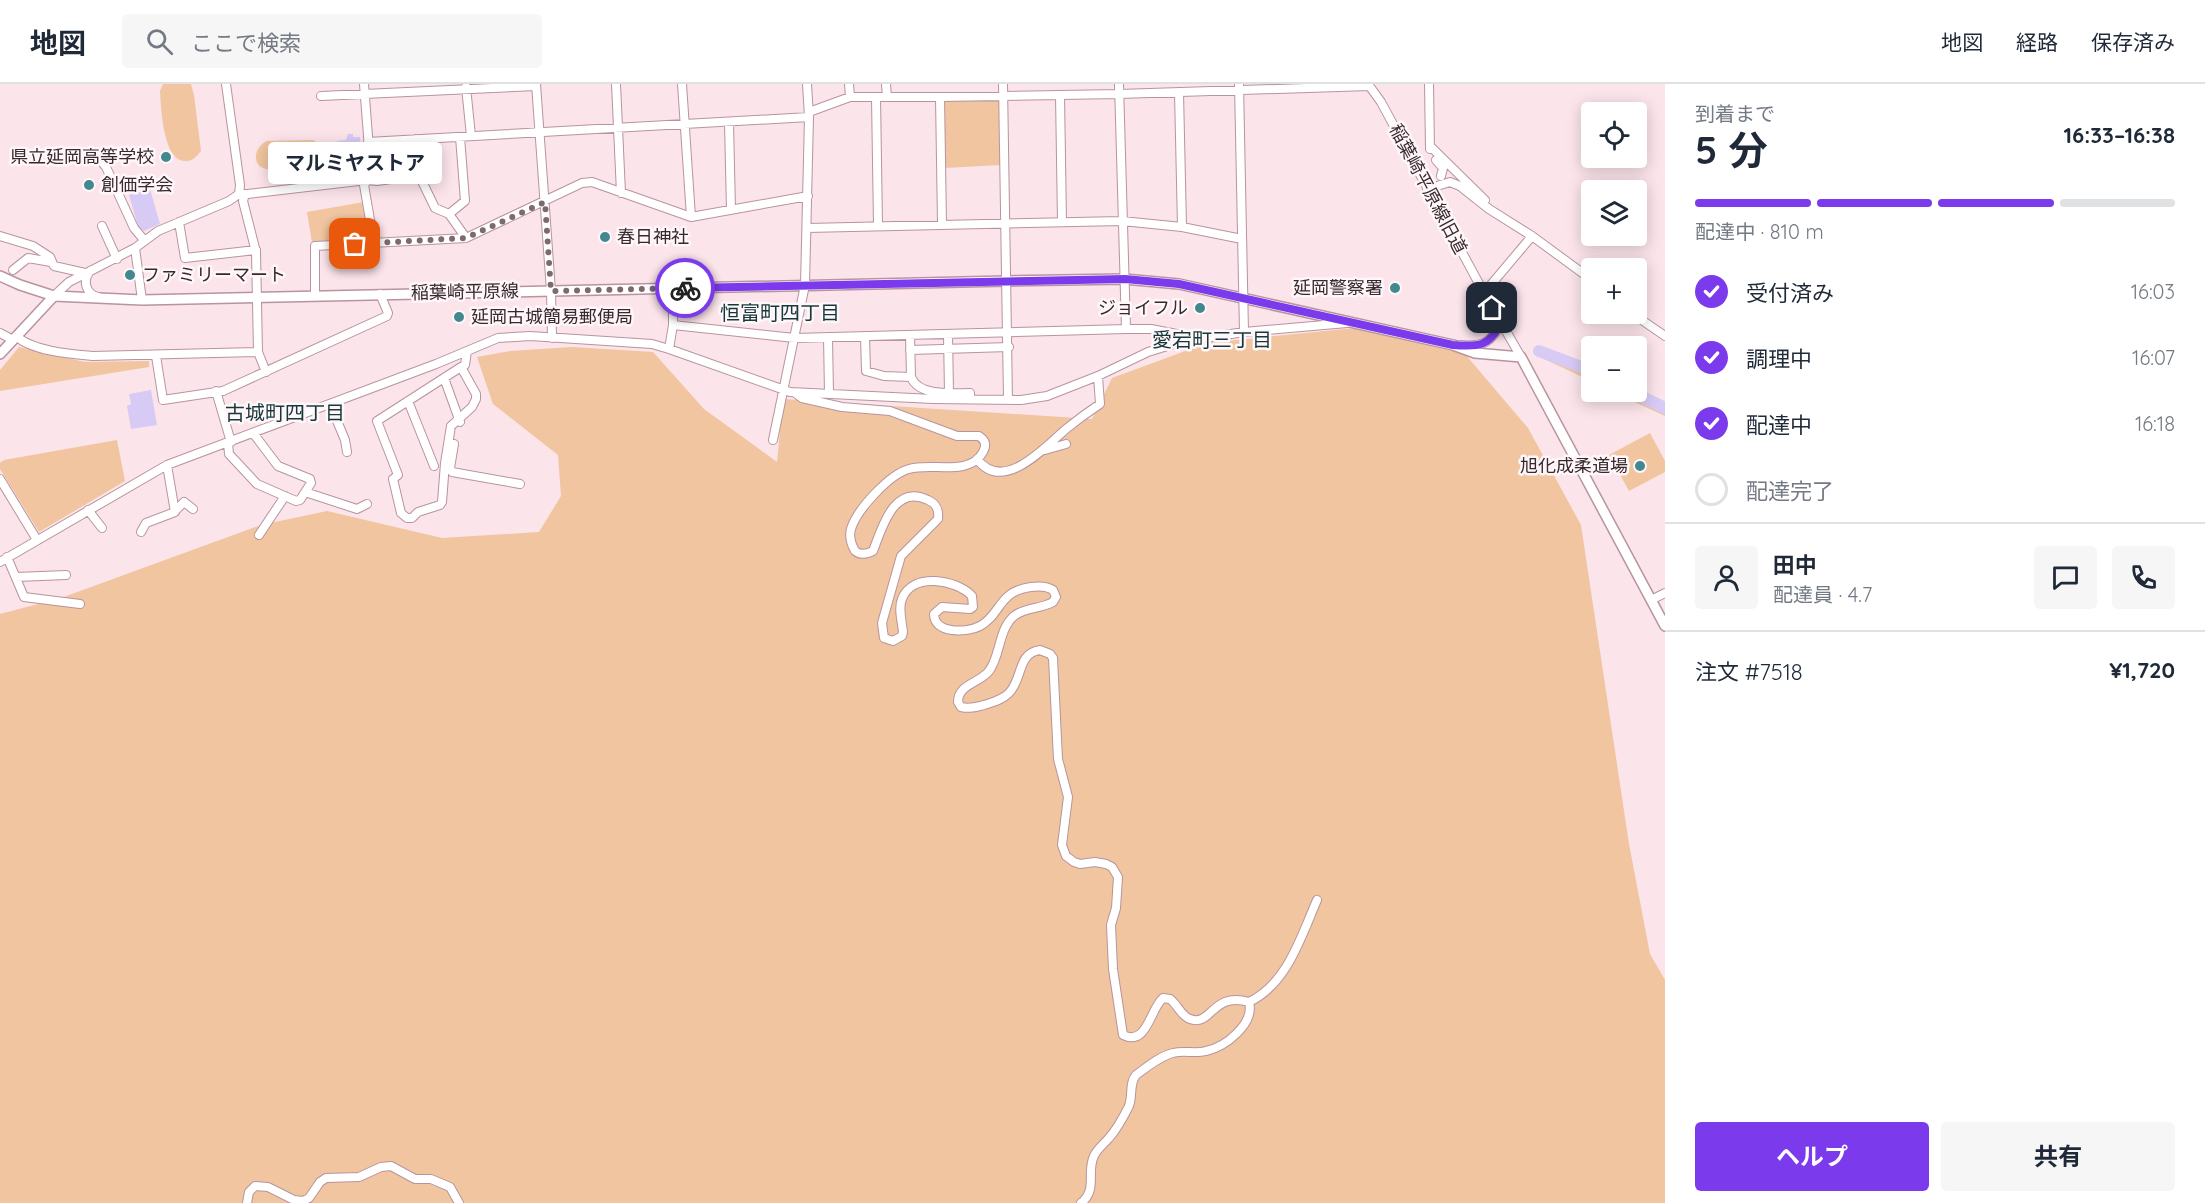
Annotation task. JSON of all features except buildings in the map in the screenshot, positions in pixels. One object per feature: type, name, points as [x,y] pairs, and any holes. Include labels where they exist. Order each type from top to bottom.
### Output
[{"type":"main road","name":"稲葉崎平原線","points":[[0,276],[54,296],[142,300],[1125,279],[1179,284],[1453,345],[1475,353],[1521,357]]},
{"type":"main road","points":[[0,354],[54,296]]},
{"type":"main road","points":[[1521,357],[1665,626]]},
{"type":"street","points":[[226,84],[240,185],[256,250],[258,352],[266,372]]},
{"type":"street","points":[[364,84],[371,175],[364,185],[374,243]]},
{"type":"street","points":[[616,84],[621,193]]},
{"type":"street","points":[[682,84],[691,217]]},
{"type":"street","points":[[773,440],[805,285],[809,114],[807,84]]},
{"type":"street","points":[[849,84],[850,97]]},
{"type":"street","points":[[886,84],[887,97]]},
{"type":"street","points":[[1003,84],[1009,347],[1008,400]]},
{"type":"street","points":[[1119,84],[1126,329]]},
{"type":"street","points":[[1427,189],[1441,176],[1443,168],[1431,153],[1430,147],[1429,84]]},
{"type":"street","points":[[321,96],[536,85],[551,291],[552,338]]},
{"type":"street","points":[[368,142],[729,123],[809,114],[850,97],[1119,94],[1240,87],[1368,85]]},
{"type":"street","name":"稲葉崎平原線旧道","points":[[1368,85],[1381,102],[1521,357]]},
{"type":"street","points":[[466,87],[471,136]]},
{"type":"street","points":[[1240,87],[1244,332]]},
{"type":"street","points":[[1179,92],[1182,227]]},
{"type":"street","points":[[1060,95],[1062,222]]},
{"type":"street","points":[[940,97],[942,224]]},
{"type":"street","points":[[876,98],[878,225]]},
{"type":"street","points":[[729,123],[731,210]]},
{"type":"street","points":[[448,214],[465,201],[460,137]]},
{"type":"street","points":[[416,139],[422,177],[431,203],[435,208],[448,214],[466,238]]},
{"type":"street","points":[[1430,147],[1502,217]]},
{"type":"street","points":[[94,153],[106,167],[134,228],[144,240]]},
{"type":"street","points":[[54,296],[69,282],[135,249],[158,231],[242,194],[419,175],[422,177]]},
{"type":"street","points":[[1441,176],[1455,175],[1462,178]]},
{"type":"street","points":[[315,296],[315,246],[466,238],[582,183],[591,182],[691,217],[808,196]]},
{"type":"street","points":[[1427,189],[1453,183],[1460,186],[1581,272]]},
{"type":"street","points":[[807,228],[1122,221],[1182,227],[1242,239]]},
{"type":"street","points":[[179,222],[185,258],[256,250]]},
{"type":"street","points":[[102,226],[117,259]]},
{"type":"street","points":[[0,236],[33,246],[50,257],[54,266],[88,272]]},
{"type":"street","points":[[1484,293],[1532,236]]},
{"type":"street","points":[[135,249],[142,300]]},
{"type":"street","points":[[14,270],[28,258],[51,262]]},
{"type":"street","points":[[88,272],[85,280],[86,288],[92,295],[103,298]]},
{"type":"street","points":[[669,348],[673,325],[673,288]]},
{"type":"street","points":[[156,356],[163,400],[223,391],[387,316],[388,313],[380,294]]},
{"type":"street","points":[[1453,345],[1478,345],[1487,342],[1493,338],[1501,322]]},
{"type":"street","points":[[80,604],[24,597],[16,577],[4,560],[167,465],[253,434],[498,338],[508,336],[631,342],[669,348],[795,393],[1008,400],[1036,399],[1098,376],[1148,352],[1201,338],[1353,323]]},
{"type":"street","points":[[1647,324],[1665,336]]},
{"type":"street","points":[[673,325],[794,338],[1151,329],[1201,338]]},
{"type":"street","points":[[0,333],[22,342],[66,354],[93,356],[258,352]]},
{"type":"street","points":[[948,334],[949,393]]},
{"type":"street","points":[[910,335],[911,377],[915,384],[928,392],[970,393],[970,399]]},
{"type":"street","points":[[865,336],[866,371],[884,376],[911,377]]},
{"type":"street","points":[[828,337],[829,394]]},
{"type":"street","points":[[910,350],[1009,347]]},
{"type":"street","points":[[460,367],[476,394],[476,399],[472,407],[451,426],[442,502],[412,518],[407,518],[401,513],[393,479],[399,475],[377,421],[460,367],[465,365],[467,351]]},
{"type":"street","points":[[977,459],[987,470],[1006,471],[1025,464],[1100,404],[1098,376]]},
{"type":"street","points":[[444,378],[459,417],[450,468],[452,472],[520,484]]},
{"type":"street","points":[[216,391],[229,443],[228,454],[257,484],[296,501],[300,500],[311,483],[310,479],[278,466],[253,434]]},
{"type":"street","points":[[795,393],[802,398],[842,407],[890,411],[957,436],[983,438],[986,447],[977,459],[958,467],[908,469],[877,491],[852,528],[851,542],[855,551],[864,554],[873,550],[887,515],[894,505],[906,498],[918,497],[932,502],[938,508],[938,519],[902,556],[897,566],[882,623],[884,638],[893,641],[902,636],[903,632],[900,603],[906,591],[918,583],[944,582],[961,588],[972,596],[974,604],[970,609],[942,608],[934,614],[936,623],[940,627],[950,629],[970,630],[983,625],[1005,598],[1022,588],[1046,587],[1053,590],[1056,597],[1053,602],[1019,612],[1013,617],[1004,631],[990,670],[965,687],[960,693],[958,702],[961,707],[972,708],[997,701],[1011,691],[1028,654],[1040,650],[1050,654],[1053,658],[1058,759],[1068,797],[1062,845],[1066,856],[1074,862],[1106,864],[1112,867],[1118,877],[1116,908],[1111,925],[1113,969],[1123,1035],[1135,1037],[1146,1029],[1158,1003],[1163,998],[1170,999],[1184,1015],[1196,1020],[1205,1018],[1225,1000],[1234,998],[1249,1002],[1271,988],[1280,978],[1317,900]]},
{"type":"street","points":[[408,401],[434,466]]},
{"type":"street","points":[[330,404],[345,440],[347,452]]},
{"type":"street","points":[[1040,451],[1066,444]]},
{"type":"street","points":[[167,465],[175,511]]},
{"type":"street","points":[[0,479],[37,540]]},
{"type":"street","points":[[305,492],[357,509],[367,504]]},
{"type":"street","points":[[259,535],[285,496]]},
{"type":"street","points":[[141,532],[146,523],[175,511],[184,502],[193,508]]},
{"type":"street","points":[[88,510],[102,528]]},
{"type":"street","points":[[16,577],[66,575]]},
{"type":"street","points":[[1651,600],[1665,592]]},
{"type":"street","points":[[1081,1203],[1087,1198],[1091,1189],[1093,1159],[1111,1136],[1128,1107],[1132,1096],[1132,1080],[1136,1075],[1173,1053],[1205,1052],[1220,1046],[1242,1025],[1250,1011],[1249,1002]]},
{"type":"street","points":[[247,1203],[249,1192],[255,1186],[268,1187],[294,1200],[303,1201],[309,1198],[320,1182],[326,1178],[359,1177],[381,1167],[391,1166],[415,1179],[431,1179],[450,1186],[459,1203]]},
{"type":"shaded area","points":[[163,84],[191,84],[201,151],[191,160],[178,159],[168,144],[161,109],[160,91]]},
{"type":"shaded area","points":[[997,99],[999,101],[1001,165],[944,168],[943,102],[945,100]]},
{"type":"shaded area","points":[[348,134],[360,137],[362,172],[340,174],[337,141],[346,140]]},
{"type":"shaded area","points":[[313,140],[322,151],[322,161],[317,167],[270,170],[261,167],[256,160],[257,151],[267,141]]},
{"type":"shaded area","points":[[150,189],[160,224],[144,231],[138,226],[129,195]]},
{"type":"shaded area","points":[[364,202],[370,240],[312,243],[307,212]]},
{"type":"shaded area","points":[[1355,328],[1465,354],[1528,428],[1581,525],[1629,844],[1650,954],[1665,980],[1665,1203],[0,1203],[0,614],[61,598],[261,525],[327,511],[442,538],[539,532],[561,496],[558,455],[493,404],[477,357],[510,351],[572,347],[653,352],[704,409],[777,462],[783,399],[1092,419],[1112,378],[1207,343]]},
{"type":"shaded area","points":[[19,347],[85,362],[149,361],[149,367],[0,391],[0,370]]},
{"type":"shaded area","points":[[1540,353],[1581,365],[1581,376],[1542,358]]},
{"type":"shaded area","points":[[151,390],[157,425],[131,429],[127,406],[131,404],[129,394]]},
{"type":"shaded area","points":[[1647,395],[1665,403],[1665,416],[1635,402],[1647,402]]},
{"type":"shaded area","name":"旭化成柔道場","points":[[1650,433],[1665,461],[1665,472],[1629,491],[1609,455]]},
{"type":"shaded area","points":[[117,440],[125,481],[39,532],[0,469],[0,463],[4,460]]},
{"type":"waterway","points":[[1539,351],[1581,367]]},
{"type":"waterway","points":[[1647,399],[1665,408]]},
{"type":"way so far","points":[[355,244],[466,238],[545,202],[551,291],[685,288]]},
{"type":"place","name":"県立延岡高等学校","points":[[166,157]]},
{"type":"place","name":"創価学会","points":[[89,185]]},
{"type":"place","name":"春日神社","points":[[605,237]]},
{"type":"place","name":"マルミヤストア","points":[[355,244]]},
{"type":"place","name":"ファミリーマート","points":[[130,275]]},
{"type":"place","name":"延岡警察署","points":[[1395,288]]},
{"type":"place","name":"ジョイフル","points":[[1200,308]]},
{"type":"place","name":"延岡古城簡易郵便局","points":[[459,317]]},
{"type":"place","name":"旭化成柔道場","points":[[1640,466]]},
{"type":"district","name":"恒富町四丁目","points":[[780,313]]},
{"type":"district","name":"愛宕町三丁目","points":[[1212,340]]},
{"type":"district","name":"古城町四丁目","points":[[285,413]]},
{"type":"route","points":[[685,288],[1125,279],[1179,284],[1453,345],[1468,346],[1478,345],[1493,338],[1501,322],[1492,308]]}]
